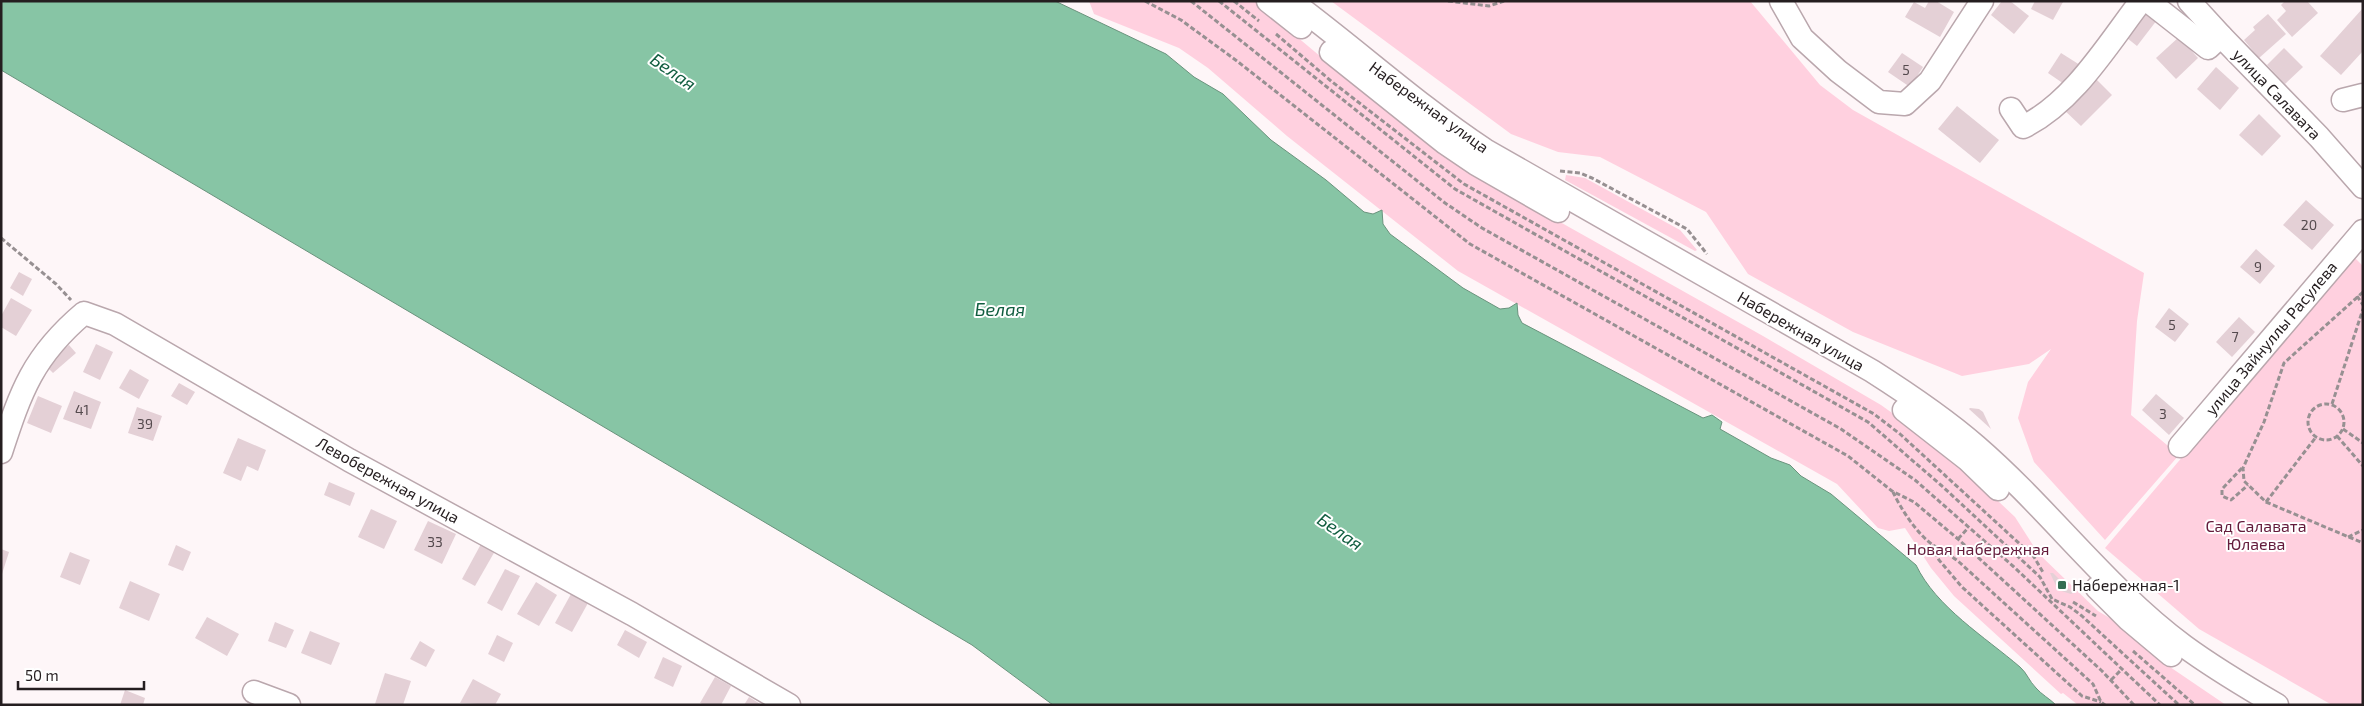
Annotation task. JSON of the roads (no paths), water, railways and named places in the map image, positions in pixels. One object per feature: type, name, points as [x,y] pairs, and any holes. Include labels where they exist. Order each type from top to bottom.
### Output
[{"type":"street","name":"Набережная улица","points":[[1268,1],[1384,97],[1476,164],[1887,398],[1968,460],[2128,618],[2175,658],[2246,705]]},
{"type":"street","name":"Набережная улица","points":[[1291,1],[1398,87],[1453,129],[1485,150],[1872,371],[1923,405],[1976,446],[2110,579],[2184,646],[2277,705]]},
{"type":"street","points":[[1781,1],[1802,38],[1838,71],[1879,102],[1905,104],[1930,81],[1982,1]]},
{"type":"street","points":[[2011,109],[2023,126],[2039,119],[2083,77],[2141,1]]},
{"type":"street","points":[[2148,1],[2208,48],[2221,36]]},
{"type":"street","name":"улица Салавата","points":[[2190,1],[2221,36],[2319,137],[2363,187]]},
{"type":"street","name":"улица Зайнуллы Расулева","points":[[2180,446],[2363,231]]},
{"type":"street","name":"Левобережная улица","points":[[5,422],[38,361],[62,331],[84,313],[115,324],[350,460],[623,609],[789,705]]},
{"type":"street","points":[[1,452],[5,422]]},
{"type":"street","points":[[254,692],[289,705]]},
{"type":"water","name":"Белая","points":[[1,1],[1055,1],[1166,54],[1194,77],[1223,94],[1271,140],[1326,180],[1364,212],[1373,214],[1382,210],[1383,224],[1390,234],[1463,288],[1500,309],[1509,308],[1517,303],[1518,315],[1522,323],[1703,418],[1712,415],[1722,422],[1720,429],[1771,458],[1790,465],[1801,476],[1831,494],[1916,565],[1925,580],[1948,608],[2020,667],[2038,690],[2056,705],[1053,705],[972,645],[1,70]]},
{"type":"place","name":"Набережная-1","points":[[2062,585]]},
{"type":"park label","name":"Сад Салавата Юлаева","points":[[2256,535]]},
{"type":"park label","name":"Новая набережная","points":[[1978,549]]}]
